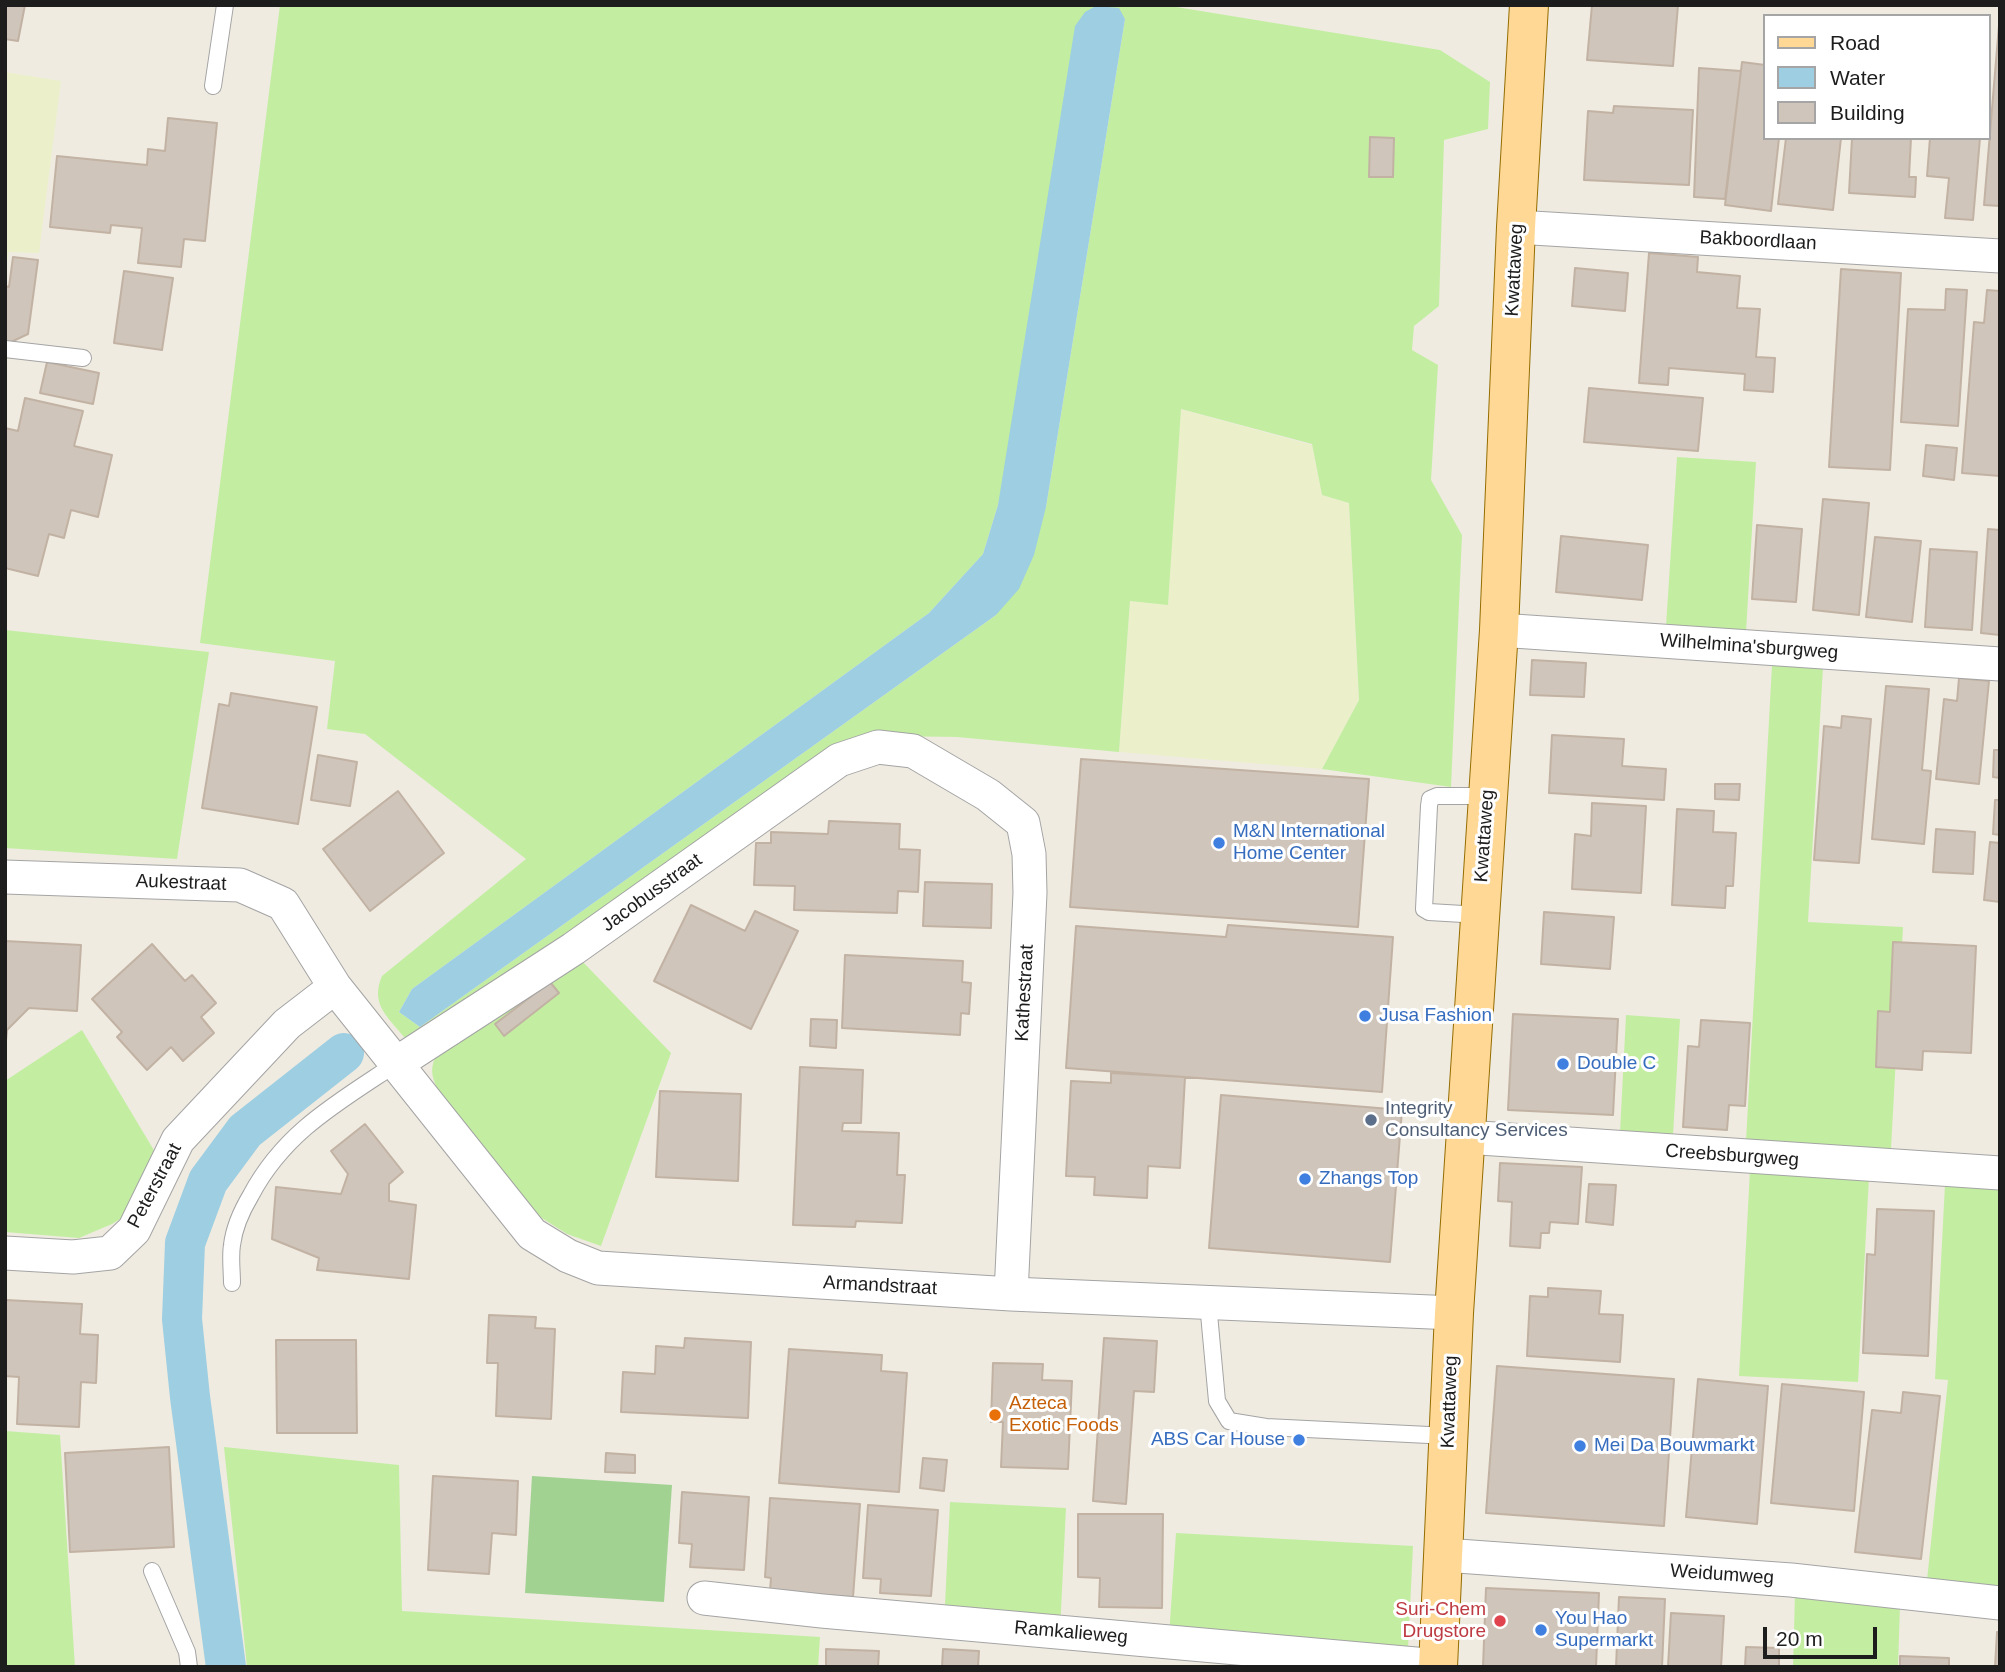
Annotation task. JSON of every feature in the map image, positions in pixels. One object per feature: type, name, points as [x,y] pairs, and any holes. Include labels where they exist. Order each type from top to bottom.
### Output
[{"type":"main road","name":"Kwattaweg","points":[[1437,1666],[1454,1313],[1499,630],[1516,227],[1529,5]]},
{"type":"street","name":"Bakboordlaan","points":[[1516,227],[2000,256]]},
{"type":"street","name":"Wilhelmina'sburgweg","points":[[1499,630],[2000,664]]},
{"type":"street","name":"Jacobusstraat","points":[[397,1063],[573,949],[839,760],[878,747],[913,751]]},
{"type":"street","name":"Kathestraat","points":[[913,751],[988,795],[1023,823],[1029,854],[1030,893],[1011,1293]]},
{"type":"street","name":"Aukestraat","points":[[5,877],[240,885],[282,904],[335,986],[397,1063]]},
{"type":"street","name":"Peterstraat","points":[[5,1253],[73,1257],[110,1253],[134,1230],[178,1140],[287,1024],[335,986]]},
{"type":"street","name":"Armandstraat","points":[[397,1063],[532,1234],[568,1256],[598,1268],[1011,1293],[1454,1313]]},
{"type":"street","name":"Creebsburgweg","points":[[1465,1137],[2000,1173]]},
{"type":"street","name":"Weidumweg","points":[[1444,1555],[1791,1580],[2000,1603]]},
{"type":"street","name":"Ramkalieweg","points":[[704,1598],[1437,1666]]},
{"type":"lane","points":[[213,86],[225,5]]},
{"type":"lane","points":[[5,349],[83,358]]},
{"type":"lane","points":[[1480,915],[1429,912],[1424,909],[1429,806],[1430,799],[1437,796],[1488,796]]},
{"type":"lane","points":[[232,1283],[232,1244],[241,1213],[259,1179],[287,1142],[317,1116],[397,1063]]},
{"type":"lane","points":[[1208,1303],[1217,1401],[1229,1421],[1266,1427],[1449,1436]]},
{"type":"lane","points":[[152,1571],[187,1653],[189,1667]]},
{"type":"green space","points":[[280,5],[1164,5],[1440,50],[1490,82],[1488,129],[1444,140],[1439,306],[1414,326],[1412,350],[1438,365],[1431,480],[1462,535],[1451,787],[1322,769],[1359,700],[1349,503],[1322,495],[1312,444],[1181,409],[1168,605],[1130,601],[1119,752],[957,737],[891,736],[418,1039],[404,1037],[382,1009],[378,994],[382,976],[526,859],[365,734],[327,729],[335,661],[200,643]],"holes":[[[1118,8],[1125,19],[1046,507],[996,615],[420,1027],[399,1012],[412,989],[929,613],[983,554],[998,505]]]},
{"type":"green space","points":[[5,72],[61,81],[39,253],[9,252],[5,270]]},
{"type":"green space","points":[[1180,409],[1312,445],[1322,495],[1349,503],[1359,700],[1322,769],[1119,752],[1130,601],[1168,604]]},
{"type":"green space","points":[[1677,457],[1756,462],[1746,632],[1666,626]]},
{"type":"green space","points":[[5,630],[209,652],[177,859],[5,848]]},
{"type":"green space","points":[[1772,665],[1823,668],[1808,922],[1903,927],[1891,1149],[1746,1141]]},
{"type":"green space","points":[[581,960],[671,1053],[601,1246],[567,1234],[526,1208],[437,1088],[432,1071],[437,1054]]},
{"type":"green space","points":[[1626,1015],[1680,1019],[1673,1135],[1620,1132]]},
{"type":"green space","points":[[82,1030],[158,1157],[137,1209],[112,1224],[79,1238],[5,1232],[5,1081]]},
{"type":"green space","points":[[1750,1170],[1869,1177],[1858,1382],[1739,1376]]},
{"type":"green space","points":[[1945,1184],[2000,1188],[2000,1588],[1927,1580],[1948,1380],[1935,1379]]},
{"type":"green space","points":[[5,1431],[60,1435],[75,1667],[5,1667]]},
{"type":"green space","points":[[224,1447],[399,1465],[402,1611],[820,1637],[818,1667],[247,1667]]},
{"type":"green space","points":[[532,1476],[672,1485],[664,1602],[525,1593]]},
{"type":"green space","points":[[950,1502],[1066,1508],[1060,1631],[944,1625]]},
{"type":"green space","points":[[1176,1533],[1413,1546],[1408,1649],[1169,1636]]},
{"type":"green space","points":[[1795,1593],[1900,1606],[1898,1667],[1793,1667]]},
{"type":"water","points":[[1096,6],[1119,8],[1125,19],[1046,507],[1034,555],[1019,589],[996,615],[420,1027],[399,1012],[412,989],[929,613],[983,554],[998,505],[1075,26],[1085,12]]},
{"type":"building","points":[[5,5],[25,5],[18,41],[5,39]]},
{"type":"building","points":[[1592,5],[1678,5],[1673,66],[1587,60]]},
{"type":"building","points":[[2000,25],[2000,206],[1984,205]]},
{"type":"building","points":[[1742,62],[1764,65],[1764,140],[1779,140],[1771,211],[1725,205]]},
{"type":"building","points":[[1699,68],[1741,71],[1725,199],[1694,197]]},
{"type":"building","points":[[1614,106],[1693,110],[1689,185],[1584,180],[1588,111],[1613,113]]},
{"type":"building","points":[[168,118],[217,123],[205,241],[184,239],[181,267],[138,263],[142,228],[111,225],[110,233],[50,227],[57,156],[147,165],[148,149],[165,151]]},
{"type":"building","points":[[1370,137],[1394,138],[1393,177],[1369,177]]},
{"type":"building","points":[[1786,140],[1841,140],[1833,210],[1778,204]]},
{"type":"building","points":[[1852,140],[1911,140],[1909,177],[1916,177],[1915,197],[1849,193]]},
{"type":"building","points":[[1930,140],[1980,140],[1973,220],[1945,218],[1949,178],[1927,176]]},
{"type":"building","points":[[1649,253],[1698,257],[1697,272],[1740,276],[1737,308],[1760,309],[1756,357],[1775,358],[1773,392],[1744,390],[1745,374],[1669,368],[1668,385],[1639,383]]},
{"type":"building","points":[[13,257],[38,260],[28,334],[11,342],[5,341],[5,286],[9,287]]},
{"type":"building","points":[[1575,268],[1628,273],[1625,311],[1572,306]]},
{"type":"building","points":[[1841,269],[1901,273],[1890,470],[1829,467]]},
{"type":"building","points":[[124,271],[173,278],[162,350],[114,343]]},
{"type":"building","points":[[1946,289],[1967,290],[1958,426],[1901,422],[1908,309],[1945,310]]},
{"type":"building","points":[[1987,290],[2000,291],[2000,476],[1962,473],[1974,322],[1984,323]]},
{"type":"building","points":[[47,362],[99,373],[93,404],[40,393]]},
{"type":"building","points":[[1589,388],[1703,398],[1698,451],[1584,442]]},
{"type":"building","points":[[25,398],[83,411],[74,446],[112,455],[98,517],[71,510],[64,538],[49,534],[38,576],[5,568],[5,428],[18,431]]},
{"type":"building","points":[[1926,445],[1957,448],[1954,480],[1923,476]]},
{"type":"building","points":[[1823,499],[1869,503],[1859,615],[1813,610]]},
{"type":"building","points":[[1757,525],[1802,529],[1796,602],[1752,599]]},
{"type":"building","points":[[1988,529],[2000,530],[2000,635],[1981,633]]},
{"type":"building","points":[[1561,536],[1648,545],[1642,600],[1556,592]]},
{"type":"building","points":[[1875,537],[1921,541],[1912,622],[1866,617]]},
{"type":"building","points":[[1930,549],[1977,552],[1972,630],[1925,627]]},
{"type":"building","points":[[1532,660],[1586,663],[1584,697],[1530,695]]},
{"type":"building","points":[[1959,678],[1989,681],[1979,784],[1936,779],[1944,699],[1957,701]]},
{"type":"building","points":[[1886,686],[1929,689],[1922,770],[1931,771],[1924,844],[1872,839]]},
{"type":"building","points":[[231,693],[317,707],[298,824],[202,808],[219,704],[229,706]]},
{"type":"building","points":[[1842,716],[1871,719],[1859,863],[1814,860],[1824,726],[1841,728]]},
{"type":"building","points":[[1552,735],[1624,739],[1622,766],[1666,769],[1664,800],[1549,793]]},
{"type":"building","points":[[1994,750],[2000,750],[2000,778],[1993,777]]},
{"type":"building","points":[[318,755],[357,762],[350,806],[311,800]]},
{"type":"building","name":"M&N International Home Center","points":[[1081,759],[1369,779],[1358,927],[1070,907]]},
{"type":"building","points":[[1715,784],[1740,784],[1739,800],[1715,799]]},
{"type":"building","points":[[398,791],[444,853],[370,911],[323,849]]},
{"type":"building","points":[[1995,800],[2000,800],[2000,835],[1993,834]]},
{"type":"building","points":[[1592,803],[1646,806],[1641,893],[1572,889],[1575,834],[1591,836]]},
{"type":"building","points":[[1677,809],[1714,811],[1713,832],[1736,833],[1733,886],[1726,886],[1725,908],[1672,905]]},
{"type":"building","points":[[829,821],[900,824],[899,849],[920,850],[918,892],[898,891],[897,913],[794,910],[795,886],[754,885],[756,843],[771,843],[771,832],[828,834]]},
{"type":"building","points":[[1936,829],[1975,832],[1973,874],[1933,872]]},
{"type":"building","points":[[1990,842],[2000,843],[2000,902],[1984,900]]},
{"type":"building","points":[[925,882],[992,884],[991,928],[923,926]]},
{"type":"building","points":[[691,905],[745,931],[755,911],[798,931],[751,1029],[654,981]]},
{"type":"building","points":[[1544,912],[1614,917],[1610,969],[1541,964]]},
{"type":"building","points":[[1228,925],[1393,937],[1382,1092],[1066,1068],[1076,926],[1226,937]]},
{"type":"building","points":[[5,941],[81,945],[77,1011],[29,1008],[7,1030],[5,1052]]},
{"type":"building","points":[[1893,942],[1976,946],[1971,1053],[1923,1051],[1922,1070],[1876,1067],[1878,1011],[1890,1012]]},
{"type":"building","points":[[152,944],[185,981],[192,975],[216,1003],[201,1017],[214,1033],[183,1061],[171,1047],[147,1070],[117,1037],[122,1032],[92,999]]},
{"type":"building","points":[[845,955],[963,961],[962,982],[971,983],[969,1014],[961,1013],[960,1035],[842,1028]]},
{"type":"building","points":[[550,982],[559,993],[504,1036],[495,1024]]},
{"type":"building","name":"Double C","points":[[1513,1014],[1618,1019],[1613,1115],[1508,1110]]},
{"type":"building","points":[[811,1019],[837,1020],[836,1048],[810,1046]]},
{"type":"building","points":[[1701,1020],[1750,1023],[1745,1106],[1729,1105],[1727,1130],[1683,1127],[1688,1046],[1699,1047]]},
{"type":"building","points":[[800,1067],[863,1070],[861,1123],[843,1123],[842,1131],[899,1133],[897,1175],[905,1175],[902,1223],[856,1221],[855,1227],[793,1225]]},
{"type":"building","points":[[1111,1073],[1185,1077],[1180,1168],[1148,1166],[1147,1198],[1094,1195],[1095,1177],[1066,1176],[1071,1081],[1111,1083]]},
{"type":"building","points":[[660,1091],[741,1094],[738,1181],[656,1177]]},
{"type":"building","name":"Zhangs Top","points":[[1221,1095],[1402,1110],[1390,1262],[1209,1248]]},
{"type":"building","points":[[365,1124],[403,1172],[389,1184],[389,1201],[416,1205],[409,1279],[317,1270],[319,1258],[272,1239],[276,1187],[341,1194],[348,1174],[331,1151]]},
{"type":"building","points":[[1500,1163],[1582,1167],[1578,1224],[1550,1222],[1549,1233],[1541,1233],[1540,1248],[1510,1246],[1512,1202],[1498,1201]]},
{"type":"building","points":[[1589,1184],[1616,1185],[1613,1225],[1586,1222]]},
{"type":"building","points":[[1877,1209],[1934,1211],[1928,1356],[1863,1353],[1867,1254],[1875,1255]]},
{"type":"building","points":[[1548,1288],[1601,1291],[1599,1314],[1623,1315],[1620,1362],[1527,1356],[1530,1296],[1548,1297]]},
{"type":"building","points":[[6,1300],[82,1304],[80,1334],[98,1335],[96,1383],[81,1382],[79,1427],[17,1424],[19,1377],[5,1376]]},
{"type":"building","points":[[489,1315],[536,1317],[535,1328],[555,1329],[551,1419],[496,1416],[498,1363],[487,1363]]},
{"type":"building","points":[[685,1338],[751,1342],[748,1418],[621,1412],[623,1372],[655,1374],[656,1346],[684,1348]]},
{"type":"building","points":[[1104,1338],[1157,1341],[1154,1392],[1134,1391],[1126,1504],[1093,1501]]},
{"type":"building","points":[[276,1340],[356,1340],[357,1433],[277,1433]]},
{"type":"building","points":[[789,1349],[882,1355],[881,1371],[907,1373],[899,1492],[779,1483]]},
{"type":"building","points":[[993,1363],[1043,1364],[1042,1380],[1072,1381],[1068,1469],[1001,1467],[1003,1422],[991,1422]]},
{"type":"building","name":"Mei Da Bouwmarkt","points":[[1497,1366],[1674,1379],[1664,1526],[1486,1513]]},
{"type":"building","points":[[1698,1379],[1768,1386],[1757,1524],[1686,1517]]},
{"type":"building","points":[[1782,1384],[1864,1392],[1854,1511],[1771,1503]]},
{"type":"building","points":[[1903,1392],[1940,1396],[1921,1559],[1855,1552],[1872,1410],[1901,1413]]},
{"type":"building","points":[[169,1447],[174,1547],[70,1552],[65,1453]]},
{"type":"building","points":[[606,1453],[635,1455],[635,1473],[605,1472]]},
{"type":"building","points":[[923,1458],[947,1460],[944,1491],[920,1488]]},
{"type":"building","points":[[433,1476],[518,1481],[516,1535],[492,1533],[489,1574],[428,1570]]},
{"type":"building","points":[[682,1492],[749,1497],[744,1570],[690,1567],[692,1544],[679,1543]]},
{"type":"building","points":[[770,1498],[860,1504],[853,1597],[770,1591],[771,1578],[765,1577]]},
{"type":"building","points":[[868,1505],[938,1510],[931,1596],[880,1593],[881,1579],[863,1578]]},
{"type":"building","points":[[1078,1514],[1163,1514],[1162,1608],[1099,1607],[1100,1578],[1078,1577]]},
{"type":"building","name":"You Hao Supermarkt","points":[[1486,1588],[1599,1593],[1596,1667],[1483,1667]]},
{"type":"building","points":[[1619,1597],[1665,1599],[1662,1667],[1616,1667]]},
{"type":"building","points":[[1671,1613],[1724,1616],[1721,1667],[1668,1667]]},
{"type":"building","points":[[1997,1632],[2000,1632],[2000,1667],[1995,1667]]},
{"type":"building","points":[[1746,1647],[1779,1648],[1779,1667],[1745,1667]]},
{"type":"building","points":[[826,1649],[879,1651],[878,1667],[826,1667]]},
{"type":"building","points":[[943,1649],[979,1651],[978,1667],[942,1667]]},
{"type":"building","points":[[1900,1656],[1949,1658],[1949,1667],[1900,1667]]},
{"type":"waterway","points":[[226,1667],[182,1319],[185,1243],[208,1181],[245,1131],[344,1053]]},
{"type":"place","name":"M&N International Home Center","points":[[1219,843]]},
{"type":"place","name":"Jusa Fashion","points":[[1365,1016]]},
{"type":"place","name":"Double C","points":[[1563,1064]]},
{"type":"place","name":"Integrity Consultancy Services","points":[[1371,1120]]},
{"type":"place","name":"Zhangs Top","points":[[1305,1179]]},
{"type":"place","name":"Azteca Exotic Foods","points":[[995,1415]]},
{"type":"place","name":"ABS Car House","points":[[1299,1440]]},
{"type":"place","name":"Mei Da Bouwmarkt","points":[[1580,1446]]},
{"type":"place","name":"Suri-Chem Drugstore","points":[[1500,1621]]},
{"type":"place","name":"You Hao Supermarkt","points":[[1541,1630]]}]
